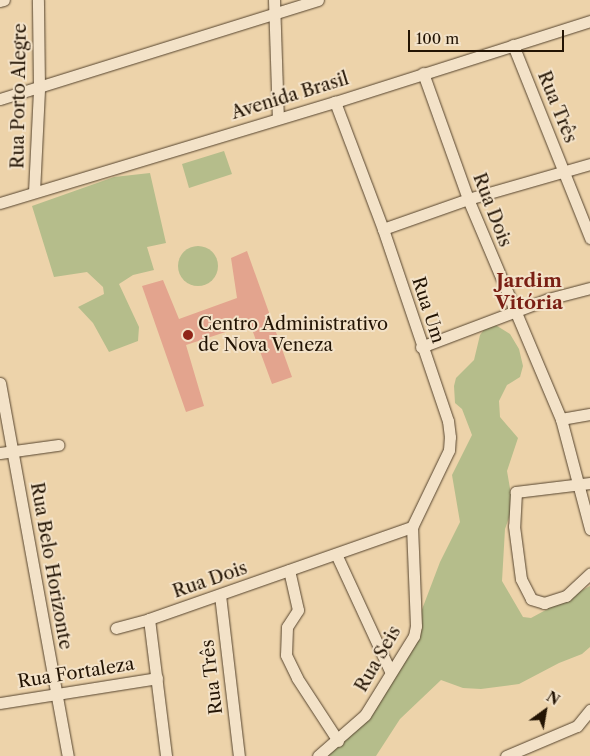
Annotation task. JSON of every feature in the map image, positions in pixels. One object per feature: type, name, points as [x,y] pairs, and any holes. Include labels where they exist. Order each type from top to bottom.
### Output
[{"type":"street","name":"Rua Porto Alegre","points":[[34,192],[39,88],[38,0]]},
{"type":"street","points":[[274,0],[278,118]]},
{"type":"street","points":[[0,99],[318,0]]},
{"type":"street","name":"Avenida Brasil","points":[[0,203],[335,102],[590,21]]},
{"type":"street","name":"Rua Três","points":[[513,45],[590,238]]},
{"type":"street","name":"Rua Dois","points":[[423,73],[468,199],[514,312],[561,419],[584,485],[590,529]]},
{"type":"street","name":"Rua Um","points":[[335,102],[383,229],[450,437],[449,450],[412,527]]},
{"type":"street","points":[[383,229],[468,199],[590,164]]},
{"type":"street","points":[[421,347],[548,298],[590,288]]},
{"type":"street","name":"Rua Belo Horizonte","points":[[0,383],[68,756]]},
{"type":"street","points":[[561,419],[590,414]]},
{"type":"street","points":[[0,453],[58,444]]},
{"type":"street","points":[[584,485],[516,492],[514,526],[521,579],[526,594],[537,602],[566,596],[590,574]]},
{"type":"street","name":"Rua Dois","points":[[149,620],[412,527]]},
{"type":"street","name":"Rua Seis","points":[[318,756],[338,741],[365,715],[390,671],[414,636],[416,626],[412,527]]},
{"type":"street","points":[[336,554],[390,671]]},
{"type":"street","points":[[289,570],[298,610],[287,627],[286,655],[297,678],[338,741]]},
{"type":"street","name":"Rua Três","points":[[220,594],[239,756]]},
{"type":"street","points":[[116,628],[149,620],[166,756]]},
{"type":"street","name":"Rua Fortaleza","points":[[0,703],[56,692],[157,678]]},
{"type":"street","points":[[506,756],[577,726],[590,710]]},
{"type":"green space","points":[[224,151],[232,174],[189,188],[182,164]]},
{"type":"green space","points":[[150,173],[166,243],[147,247],[154,270],[133,275],[119,284],[139,327],[138,341],[109,352],[93,323],[78,307],[104,294],[103,287],[87,272],[54,277],[32,206],[114,177]]},
{"type":"green space","points":[[202,246],[209,249],[215,255],[218,266],[217,274],[209,283],[202,286],[194,286],[187,283],[179,274],[178,262],[181,255],[190,247]]},
{"type":"green space","points":[[494,324],[510,334],[519,349],[523,366],[520,377],[507,385],[499,401],[500,417],[518,438],[507,471],[513,506],[505,529],[502,581],[523,617],[531,618],[590,586],[590,647],[582,654],[559,663],[519,684],[481,689],[463,688],[441,680],[400,719],[376,756],[327,756],[372,700],[418,620],[440,562],[460,522],[452,475],[472,435],[462,409],[455,403],[454,386],[456,378],[474,360],[480,335],[486,327]]},
{"type":"building","name":"Centro Administrativo de Nova Veneza","points":[[247,251],[292,377],[272,384],[250,324],[186,345],[204,406],[186,412],[142,286],[163,280],[179,319],[237,298],[231,258]]},
{"type":"place","name":"Centro Administrativo de Nova Veneza","points":[[188,335]]},
{"type":"district","name":"Jardim Vitória","points":[[529,292]]}]
